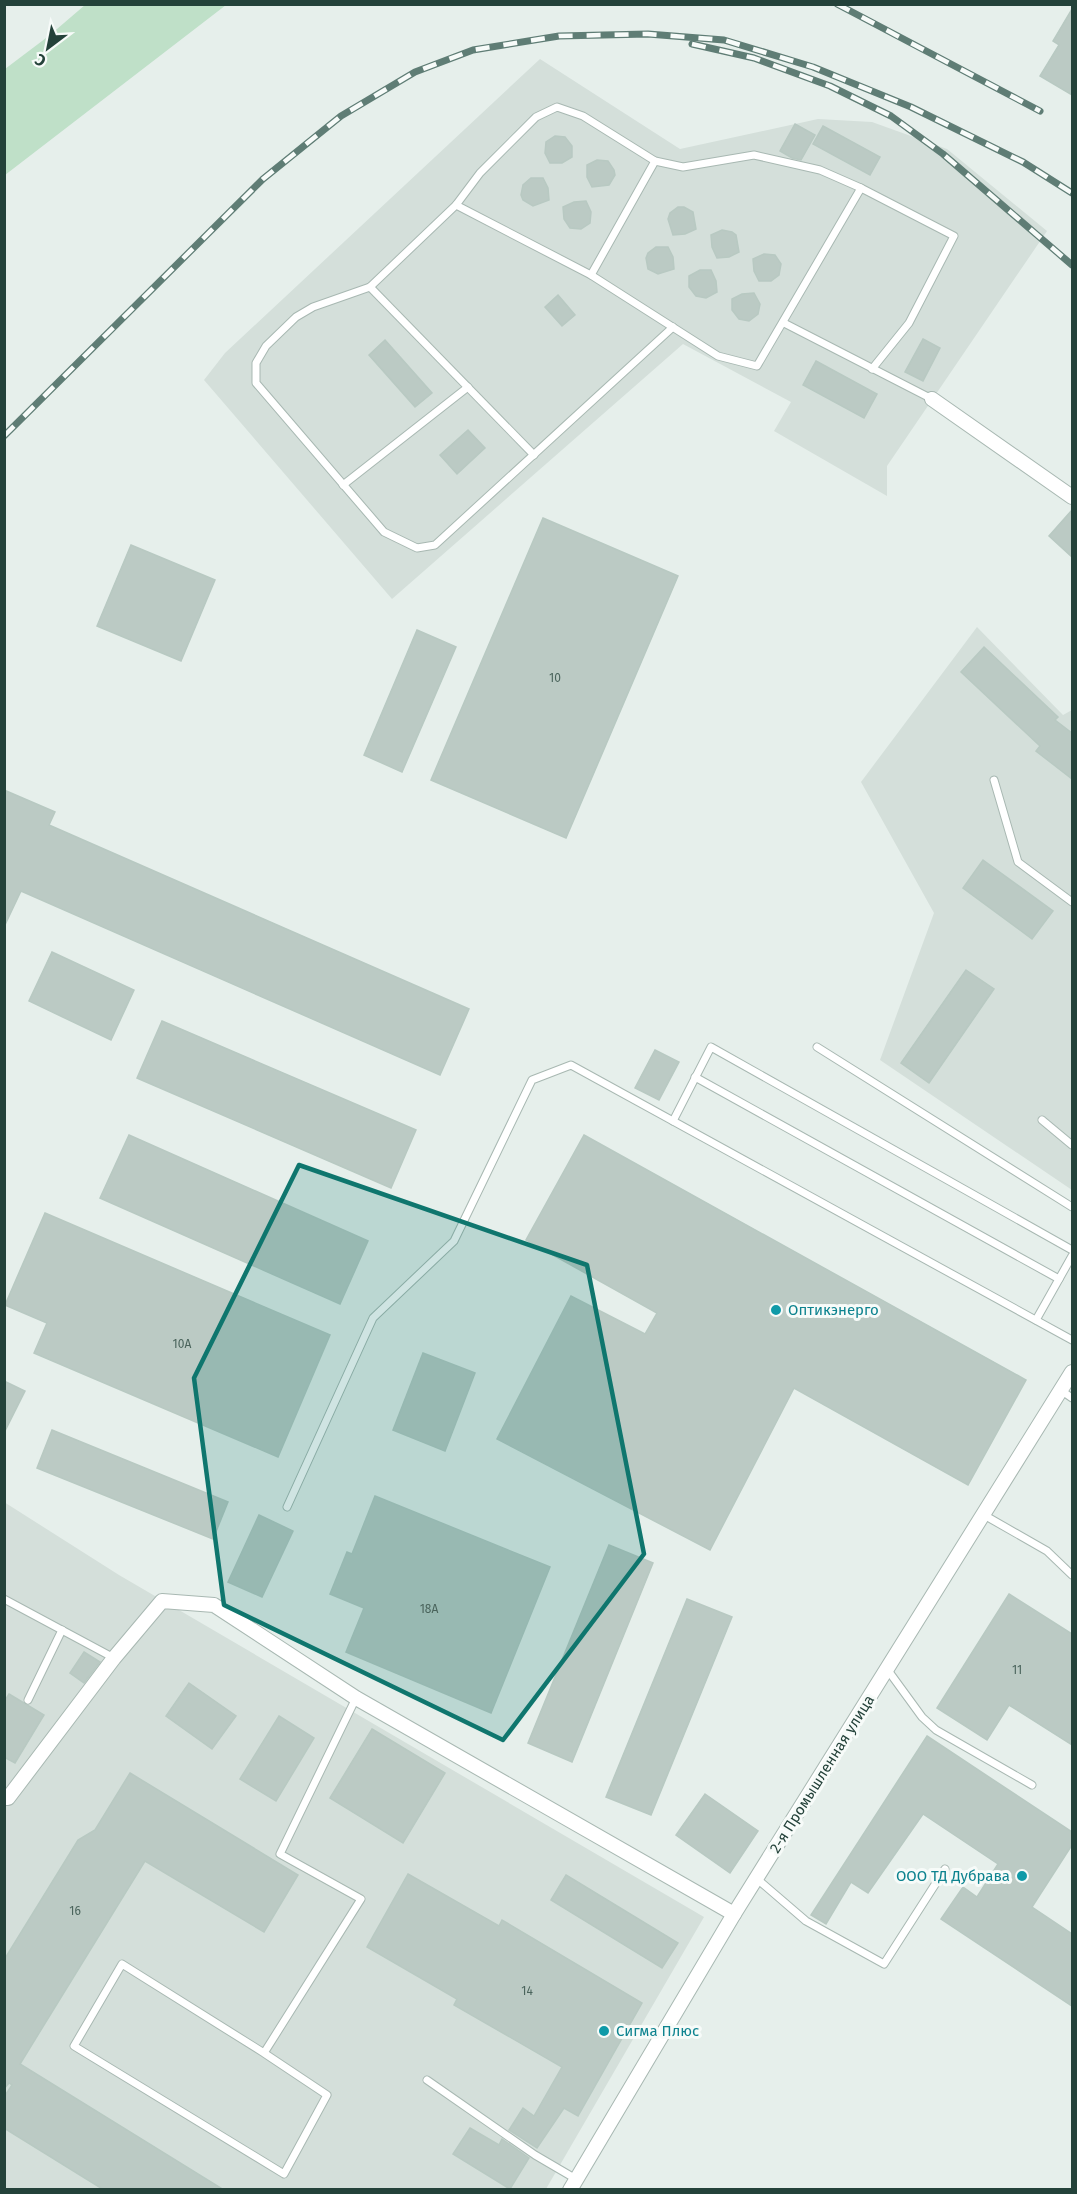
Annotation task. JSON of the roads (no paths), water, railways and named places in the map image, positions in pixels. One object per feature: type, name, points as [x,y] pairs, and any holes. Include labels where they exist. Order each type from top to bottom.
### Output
[{"type":"street","points":[[932,399],[1072,497]]},
{"type":"street","name":"2-я Промышленная улица","points":[[573,2184],[756,1878],[984,1515],[1067,1395],[1072,1372]]},
{"type":"street","points":[[4,1798],[8,1798],[114,1658],[162,1601],[214,1605],[356,1698],[734,1914]]},
{"type":"lane","points":[[673,327],[435,545],[417,548],[384,532],[256,383],[255,363],[266,346],[296,317],[314,307],[370,287],[456,205],[480,173],[536,117],[557,107],[583,116],[655,161],[682,167],[754,155],[820,170],[861,188],[954,236],[909,323],[872,369]]},
{"type":"lane","points":[[591,275],[655,161]]},
{"type":"lane","points":[[456,205],[591,275],[718,356],[757,366],[861,188]]},
{"type":"lane","points":[[370,287],[534,455]]},
{"type":"lane","points":[[784,323],[932,399]]},
{"type":"lane","points":[[343,485],[468,387]]},
{"type":"lane","points":[[994,780],[1018,862],[1072,902]]},
{"type":"lane","points":[[673,1121],[711,1047],[1072,1250]]},
{"type":"lane","points":[[816,1047],[1072,1207]]},
{"type":"lane","points":[[287,1507],[373,1318],[454,1241],[532,1080],[571,1065],[1072,1340]]},
{"type":"lane","points":[[695,1077],[1059,1279]]},
{"type":"lane","points":[[1042,1120],[1072,1145]]},
{"type":"lane","points":[[1036,1320],[1072,1256]]},
{"type":"lane","points":[[984,1515],[1047,1551],[1072,1575]]},
{"type":"lane","points":[[4,1599],[114,1658]]},
{"type":"lane","points":[[28,1700],[62,1630]]},
{"type":"lane","points":[[887,1670],[922,1717],[936,1730],[1032,1785]]},
{"type":"lane","points":[[264,2053],[361,1899],[280,1854],[356,1698]]},
{"type":"lane","points":[[756,1878],[806,1921],[884,1964],[945,1869]]},
{"type":"lane","points":[[122,1964],[264,2053],[327,2095],[284,2174],[74,2046],[122,1964]]},
{"type":"lane","points":[[427,2080],[573,2184]]},
{"type":"railway","points":[[837,4],[1040,111]]},
{"type":"railway","points":[[4,436],[263,179],[341,116],[415,72],[473,50],[559,36],[648,34],[724,40],[813,67],[911,107],[1023,162],[1072,193]]},
{"type":"railway","points":[[692,44],[754,58],[830,86],[891,116],[943,154],[1072,265]]},
{"type":"place","name":"Оптикэнерго","points":[[776,1310]]},
{"type":"place","name":"ООО ТД Дубрава","points":[[1022,1876]]},
{"type":"place","name":"Сигма Плюс","points":[[604,2031]]}]
